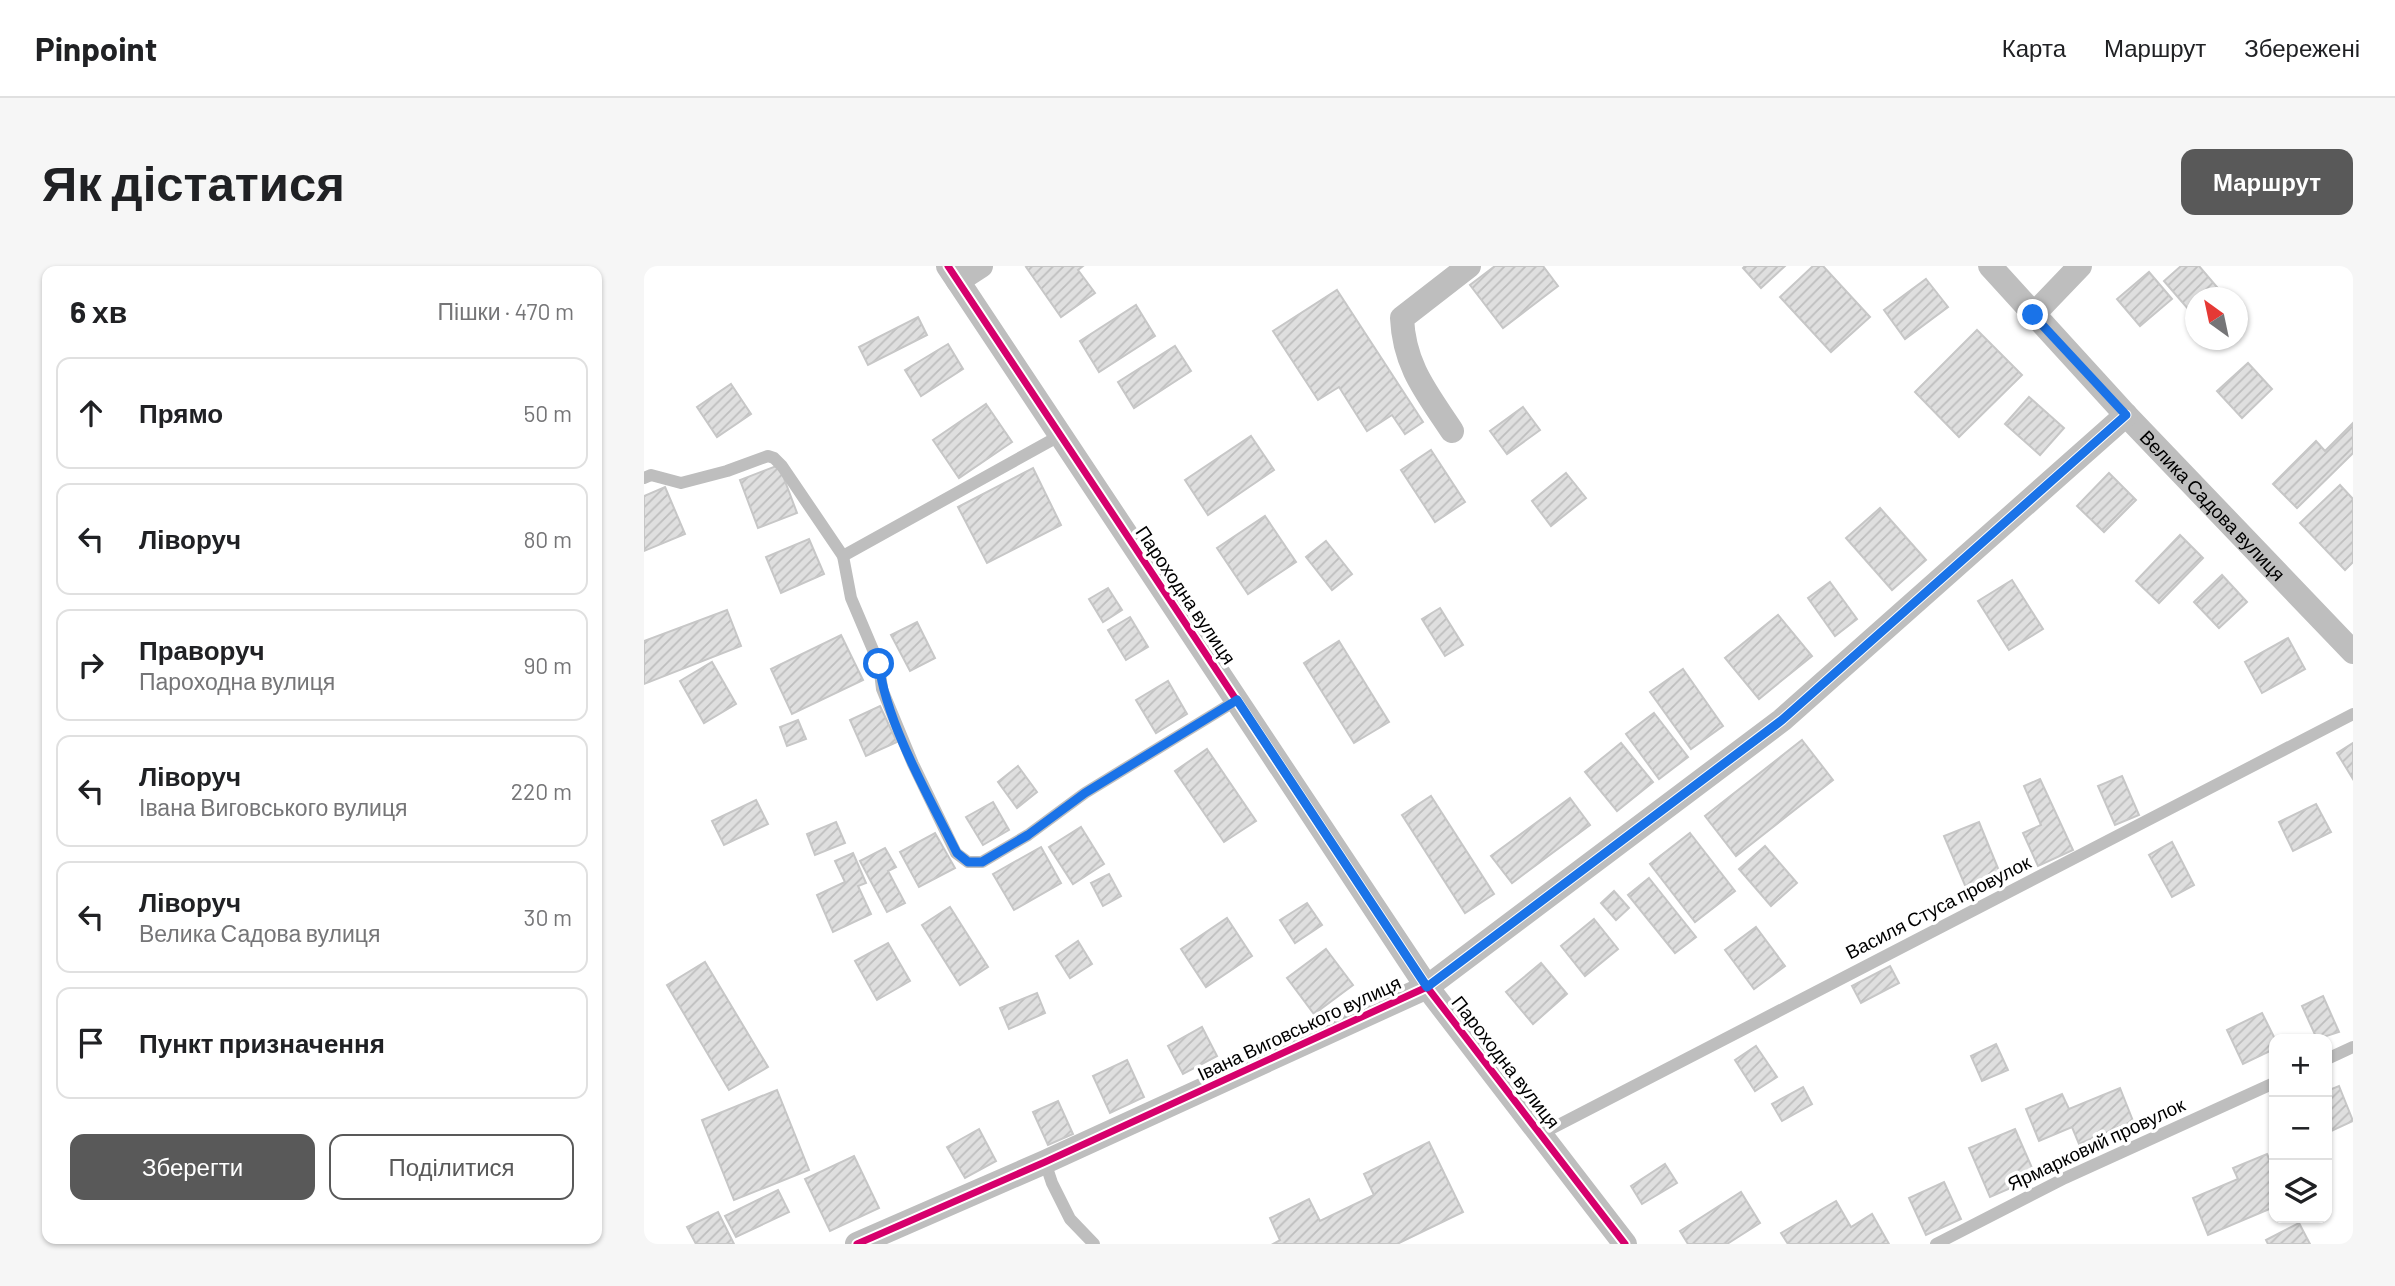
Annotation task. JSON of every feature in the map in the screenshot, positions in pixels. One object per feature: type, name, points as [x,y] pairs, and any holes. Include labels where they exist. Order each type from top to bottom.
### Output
[{"type":"street","points":[[953,273],[981,266]]},
{"type":"street","points":[[1452,431],[1414,371],[1403,342],[1402,318],[1469,266]]},
{"type":"street","name":"Велика Садова вулиця","points":[[1990,266],[2126,415],[2353,652]]},
{"type":"street","points":[[2033,315],[2080,266]]},
{"type":"street","name":"Пароходна вулиця","points":[[953,273],[1427,987],[1625,1244]]},
{"type":"street","name":"Івана Виговського вулиця","points":[[857,1244],[1045,1163],[1427,987],[1782,720],[2126,415]]},
{"type":"lane","points":[[843,556],[1061,435]]},
{"type":"lane","points":[[644,478],[651,475],[681,483],[727,471],[768,456],[782,466],[843,556],[851,598],[879,664],[882,689],[913,764],[951,842],[957,853],[968,862],[982,862],[1028,835],[1085,793],[1237,700]]},
{"type":"lane","name":"Василя Стуса провулок","points":[[1541,1134],[2353,714]]},
{"type":"lane","points":[[2332,1057],[2353,1047]]},
{"type":"lane","name":"Ярмарковий провулок","points":[[1936,1244],[2065,1178],[2269,1085]]},
{"type":"lane","points":[[1045,1163],[1070,1219],[1094,1244]]},
{"type":"building","points":[[1083,266],[1078,270],[1095,293],[1061,317],[1026,267]]},
{"type":"building","points":[[1495,266],[1543,266],[1558,286],[1503,328],[1470,285]]},
{"type":"building","points":[[1785,266],[1761,288],[1743,268]]},
{"type":"building","points":[[1813,266],[1823,266],[1870,317],[1831,352],[1780,297]]},
{"type":"building","points":[[2181,266],[2199,266],[2217,287],[2185,287],[2185,305],[2164,281]]},
{"type":"building","points":[[2149,272],[2172,299],[2140,326],[2117,299]]},
{"type":"building","points":[[1926,279],[1948,307],[1905,339],[1884,310]]},
{"type":"building","points":[[1337,290],[1423,422],[1405,434],[1392,415],[1367,431],[1339,387],[1318,400],[1273,331]]},
{"type":"building","points":[[1136,305],[1155,336],[1099,372],[1080,341]]},
{"type":"building","points":[[918,317],[927,335],[868,365],[859,347]]},
{"type":"building","points":[[1977,330],[2022,375],[1959,437],[1915,392]]},
{"type":"building","points":[[948,344],[963,369],[921,396],[905,370]]},
{"type":"building","points":[[1175,346],[1191,371],[1134,408],[1118,382]]},
{"type":"building","points":[[2248,363],[2272,389],[2242,418],[2217,391]]},
{"type":"building","points":[[731,384],[751,414],[717,437],[697,407]]},
{"type":"building","points":[[2029,397],[2064,428],[2040,455],[2005,424]]},
{"type":"building","points":[[986,404],[1012,442],[959,478],[933,440]]},
{"type":"building","points":[[1523,407],[1540,430],[1507,454],[1490,431]]},
{"type":"building","points":[[2353,423],[2353,453],[2297,508],[2273,484],[2316,441],[2325,451]]},
{"type":"building","points":[[1251,436],[1274,470],[1208,515],[1185,480]]},
{"type":"building","points":[[1431,450],[1465,502],[1435,522],[1401,470]]},
{"type":"building","points":[[779,465],[797,513],[758,528],[740,480]]},
{"type":"building","points":[[1033,468],[1061,525],[987,563],[958,507]]},
{"type":"building","points":[[1566,473],[1586,498],[1551,526],[1532,501]]},
{"type":"building","points":[[2109,473],[2136,500],[2104,532],[2077,506]]},
{"type":"building","points":[[2340,485],[2353,499],[2353,562],[2345,570],[2300,523]]},
{"type":"building","points":[[665,487],[685,534],[644,551],[644,496]]},
{"type":"building","points":[[1880,508],[1926,560],[1892,590],[1846,538]]},
{"type":"building","points":[[1265,516],[1296,562],[1248,594],[1217,548]]},
{"type":"building","points":[[2180,535],[2203,558],[2159,603],[2136,581]]},
{"type":"building","points":[[809,539],[824,574],[781,593],[766,557]]},
{"type":"building","points":[[1326,541],[1352,574],[1332,590],[1306,557]]},
{"type":"building","points":[[2222,575],[2247,602],[2219,628],[2194,602]]},
{"type":"building","points":[[2012,580],[2043,629],[2009,650],[1978,601]]},
{"type":"building","points":[[1830,582],[1857,619],[1835,636],[1808,598]]},
{"type":"building","points":[[1108,588],[1122,610],[1103,622],[1089,599]]},
{"type":"building","points":[[1440,608],[1463,645],[1445,656],[1422,619]]},
{"type":"building","points":[[727,610],[741,646],[644,684],[644,641]]},
{"type":"building","points":[[1778,615],[1812,656],[1759,699],[1725,658]]},
{"type":"building","points":[[1130,617],[1148,647],[1126,660],[1108,630]]},
{"type":"building","points":[[917,622],[935,658],[910,671],[891,635]]},
{"type":"building","points":[[841,635],[863,680],[792,714],[771,669]]},
{"type":"building","points":[[2288,638],[2305,669],[2262,693],[2245,662]]},
{"type":"building","points":[[1339,641],[1389,722],[1354,743],[1304,663]]},
{"type":"building","points":[[712,662],[736,704],[704,723],[680,681]]},
{"type":"building","points":[[1683,669],[1723,726],[1691,749],[1650,692]]},
{"type":"building","points":[[1168,681],[1187,714],[1156,733],[1136,700]]},
{"type":"building","points":[[880,706],[897,742],[866,756],[850,720]]},
{"type":"building","points":[[1654,713],[1688,757],[1659,779],[1626,734]]},
{"type":"building","points":[[798,720],[806,739],[787,746],[780,727]]},
{"type":"building","points":[[1802,740],[1833,780],[1736,856],[1705,816]]},
{"type":"building","points":[[1621,743],[1653,782],[1617,811],[1585,772]]},
{"type":"building","points":[[2353,743],[2353,779],[2337,753]]},
{"type":"building","points":[[1207,749],[1256,821],[1224,842],[1175,771]]},
{"type":"building","points":[[1018,766],[1037,792],[1017,808],[998,782]]},
{"type":"building","points":[[2122,776],[2139,815],[2115,825],[2098,786]]},
{"type":"building","points":[[2040,779],[2073,850],[2038,866],[2023,833],[2041,825],[2024,786]]},
{"type":"building","points":[[1431,796],[1494,894],[1465,913],[1402,815]]},
{"type":"building","points":[[1570,798],[1590,825],[1512,883],[1491,856]]},
{"type":"building","points":[[756,800],[768,824],[724,845],[712,821]]},
{"type":"building","points":[[993,802],[1009,830],[983,845],[966,817]]},
{"type":"building","points":[[2316,804],[2331,832],[2293,851],[2279,822]]},
{"type":"building","points":[[836,822],[845,843],[815,855],[807,834]]},
{"type":"building","points":[[1979,822],[2004,883],[1970,897],[1944,836]]},
{"type":"building","points":[[1081,827],[1104,864],[1073,884],[1049,847]]},
{"type":"building","points":[[935,833],[955,868],[919,887],[900,852]]},
{"type":"building","points":[[1690,833],[1735,891],[1695,922],[1650,864]]},
{"type":"building","points":[[2172,842],[2194,885],[2172,897],[2149,855]]},
{"type":"building","points":[[1765,846],[1797,883],[1771,906],[1739,869]]},
{"type":"building","points":[[1041,847],[1061,883],[1014,910],[993,874]]},
{"type":"building","points":[[885,848],[896,867],[888,871],[905,903],[887,912],[860,861]]},
{"type":"building","points":[[853,853],[866,883],[858,886],[871,914],[833,932],[817,895],[845,882],[835,861]]},
{"type":"building","points":[[1109,874],[1121,896],[1103,906],[1091,883]]},
{"type":"building","points":[[1649,878],[1696,937],[1675,953],[1628,895]]},
{"type":"building","points":[[1614,891],[1629,908],[1616,920],[1601,903]]},
{"type":"building","points":[[1307,903],[1322,925],[1295,943],[1280,920]]},
{"type":"building","points":[[950,907],[988,967],[960,985],[922,925]]},
{"type":"building","points":[[1227,918],[1252,956],[1206,987],[1181,949]]},
{"type":"building","points":[[1594,919],[1618,949],[1585,976],[1561,946]]},
{"type":"building","points":[[1756,927],[1785,966],[1754,989],[1725,950]]},
{"type":"building","points":[[1078,941],[1092,964],[1070,978],[1056,956]]},
{"type":"building","points":[[888,943],[910,981],[877,1000],[855,961]]},
{"type":"building","points":[[1326,949],[1353,985],[1314,1014],[1287,978]]},
{"type":"building","points":[[705,962],[768,1067],[729,1090],[667,985]]},
{"type":"building","points":[[1541,963],[1567,994],[1533,1024],[1506,992]]},
{"type":"building","points":[[1890,966],[1899,983],[1861,1003],[1852,986]]},
{"type":"building","points":[[1037,993],[1045,1013],[1009,1029],[1000,1008]]},
{"type":"building","points":[[2323,996],[2339,1032],[2315,1034],[2302,1006]]},
{"type":"building","points":[[2262,1013],[2272,1034],[2269,1034],[2269,1051],[2243,1064],[2227,1030]]},
{"type":"building","points":[[1202,1027],[1217,1056],[1183,1074],[1168,1046]]},
{"type":"building","points":[[1996,1044],[2008,1070],[1982,1081],[1971,1056]]},
{"type":"building","points":[[1756,1046],[1777,1077],[1755,1091],[1735,1060]]},
{"type":"building","points":[[1127,1060],[1144,1097],[1110,1113],[1093,1076]]},
{"type":"building","points":[[2339,1086],[2353,1121],[2332,1131],[2332,1097],[2332,1089]]},
{"type":"building","points":[[1803,1087],[1812,1104],[1782,1121],[1772,1104]]},
{"type":"building","points":[[2120,1088],[2133,1121],[2079,1144],[2072,1127],[2039,1141],[2026,1109],[2062,1094],[2069,1109]]},
{"type":"building","points":[[777,1090],[809,1170],[734,1200],[702,1120]]},
{"type":"building","points":[[1058,1101],[1073,1134],[1048,1145],[1033,1112]]},
{"type":"building","points":[[979,1129],[996,1161],[965,1178],[947,1147]]},
{"type":"building","points":[[2015,1129],[2036,1177],[1990,1197],[1969,1148]]},
{"type":"building","points":[[1429,1142],[1463,1212],[1397,1244],[1273,1244],[1280,1240],[1270,1218],[1309,1199],[1320,1221],[1374,1195],[1364,1174]]},
{"type":"building","points":[[2267,1154],[2269,1209],[2208,1235],[2193,1198],[2238,1179],[2233,1168]]},
{"type":"building","points":[[854,1156],[879,1208],[830,1231],[805,1179]]},
{"type":"building","points":[[1665,1164],[1677,1183],[1642,1204],[1631,1186]]},
{"type":"building","points":[[1944,1182],[1961,1219],[1926,1235],[1909,1198]]},
{"type":"building","points":[[778,1190],[789,1212],[736,1237],[725,1216]]},
{"type":"building","points":[[1741,1192],[1760,1223],[1727,1244],[1688,1244],[1680,1231]]},
{"type":"building","points":[[1836,1201],[1851,1227],[1872,1214],[1889,1244],[1788,1244],[1781,1233]]},
{"type":"building","points":[[718,1212],[734,1244],[696,1244],[687,1227]]},
{"type":"building","points":[[2299,1223],[2310,1244],[2268,1244],[2266,1240]]},
{"type":"cycle path","points":[[948,266],[1427,987],[1625,1244]]},
{"type":"cycle path","points":[[857,1244],[1045,1162],[1427,987],[1782,720],[2126,415]]},
{"type":"route","points":[[879,664],[882,689],[913,764],[957,853],[968,862],[982,862],[1028,835],[1085,793],[1237,700],[1427,987],[1782,720],[2126,415],[2033,315]]}]
